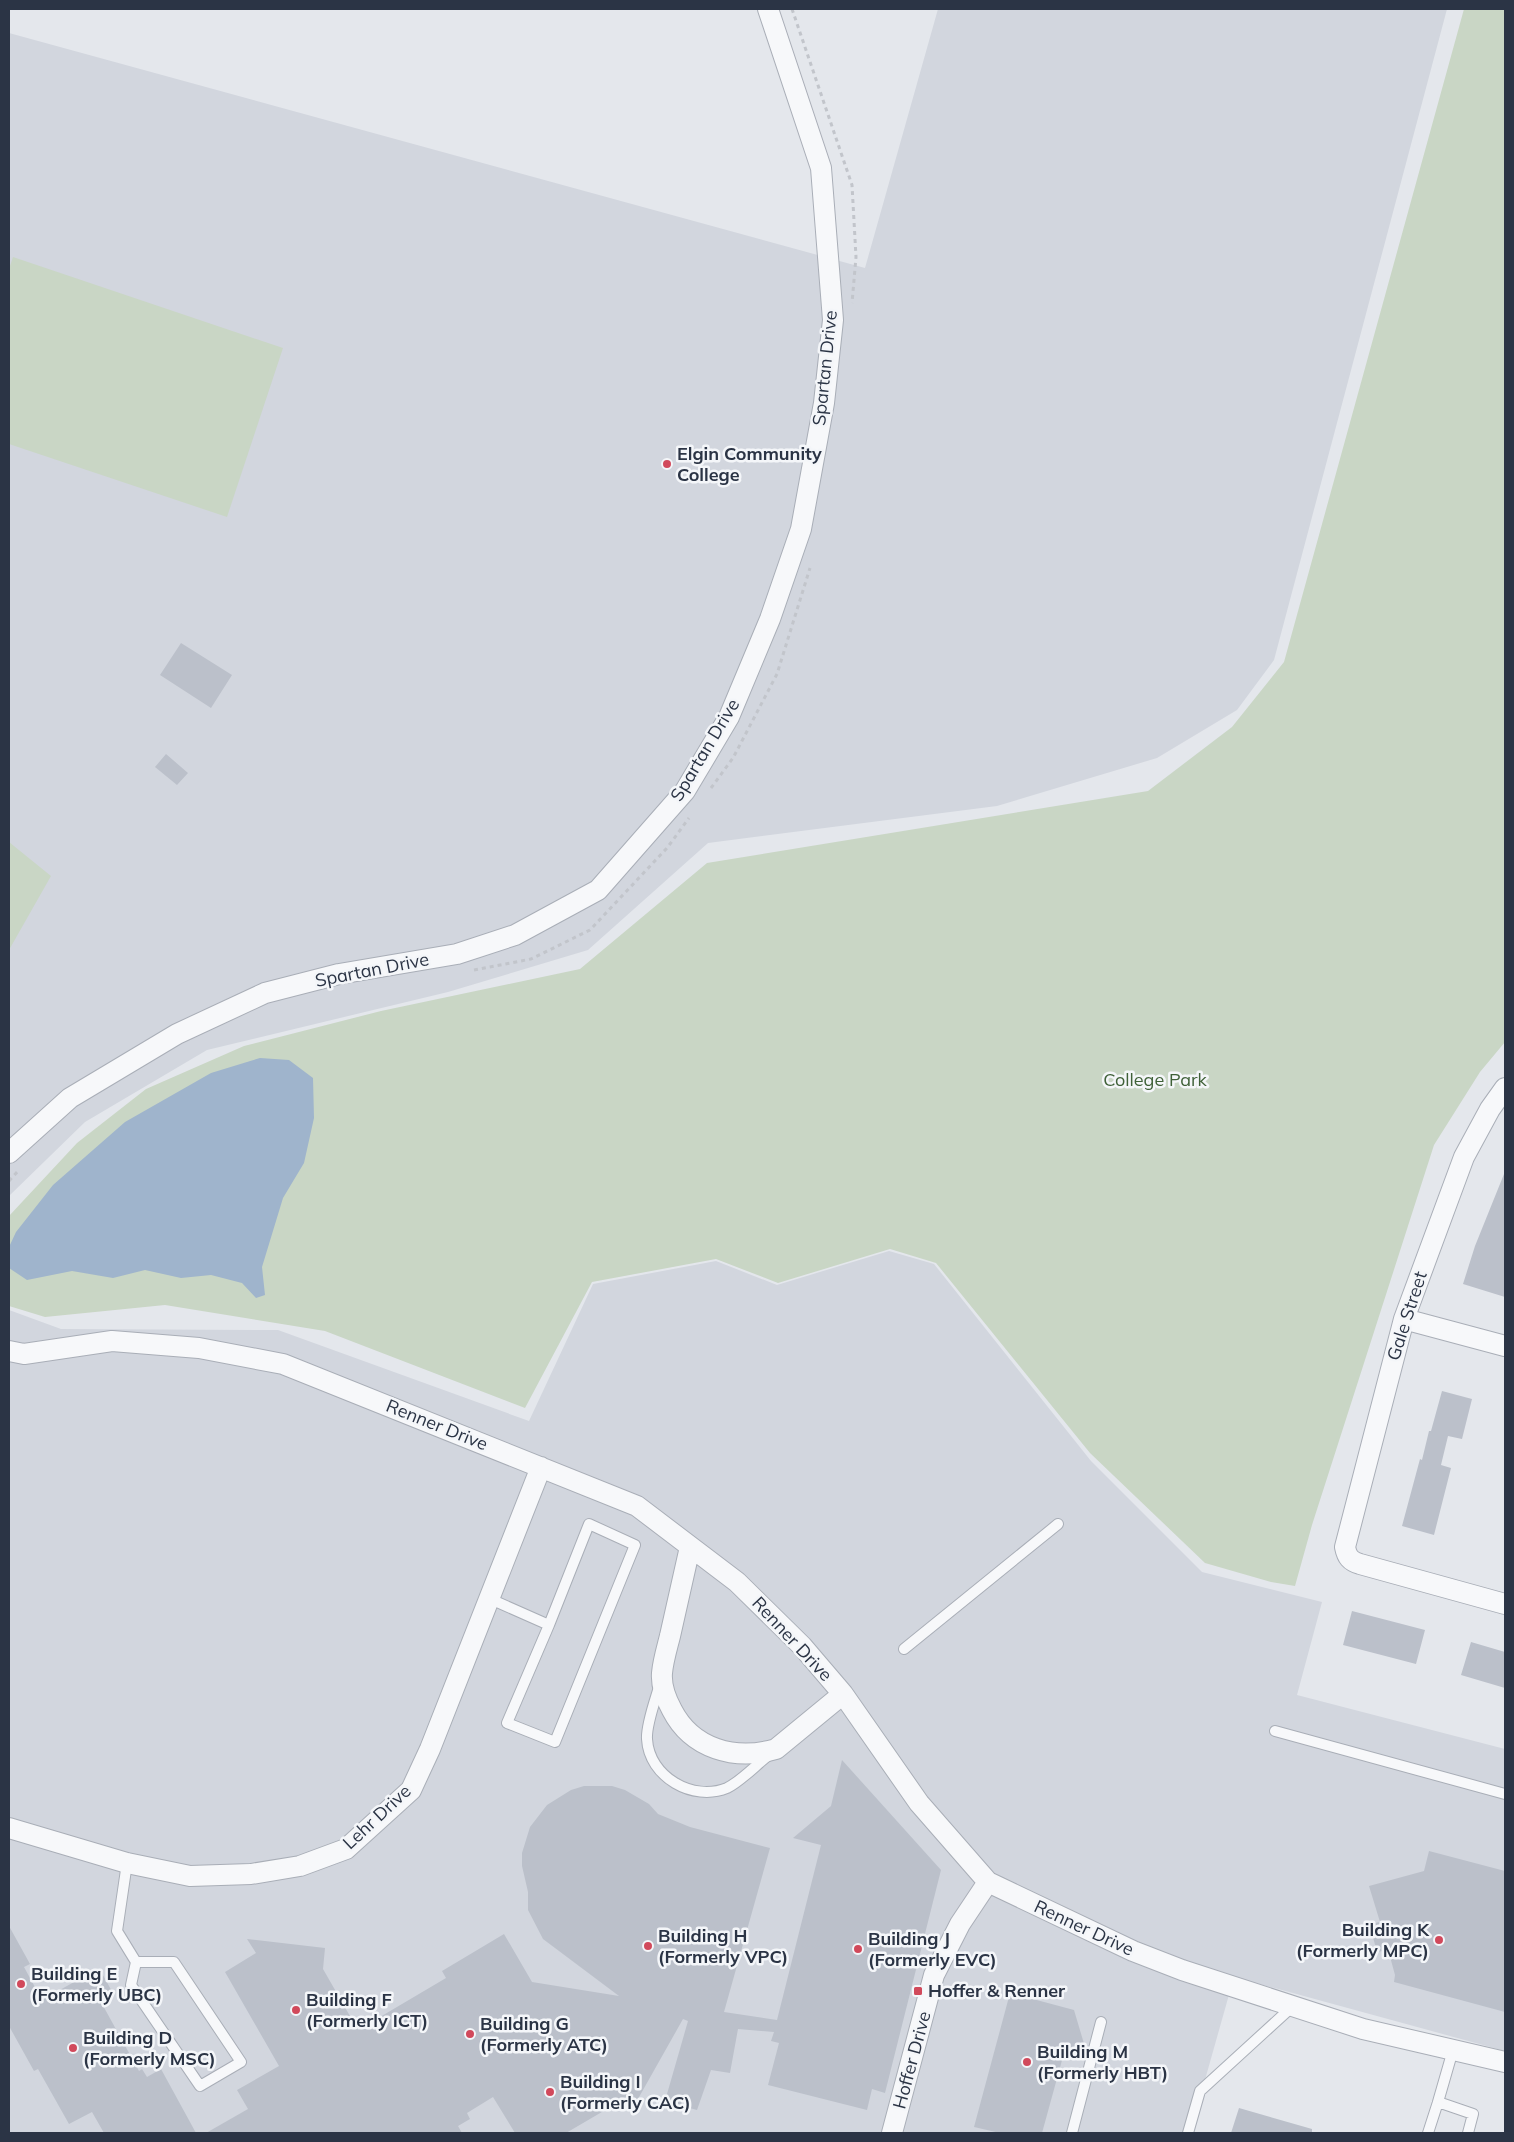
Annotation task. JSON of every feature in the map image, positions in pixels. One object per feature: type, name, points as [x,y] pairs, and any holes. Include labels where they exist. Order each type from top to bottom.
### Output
[{"type":"street","name":"Spartan Drive","points":[[9,1153],[70,1098],[177,1034],[265,993],[339,974],[457,954],[515,935],[598,890],[685,791],[729,717],[770,619],[801,529],[824,403],[833,320],[820,168],[768,9]]},
{"type":"street","name":"Gale Street","points":[[1504,1600],[1360,1564],[1347,1556],[1344,1547],[1404,1319],[1464,1157],[1490,1109],[1505,1088]]},
{"type":"street","points":[[1404,1319],[1505,1346]]},
{"type":"street","name":"Renner Drive","points":[[9,1351],[24,1354],[112,1341],[199,1348],[282,1364],[637,1506],[737,1582],[802,1646],[843,1694],[919,1804],[988,1882],[1133,1951],[1182,1970],[1363,2028],[1505,2062]]},
{"type":"street","name":"Lehr Drive","points":[[9,1828],[127,1863],[190,1876],[251,1874],[300,1866],[346,1849],[411,1790],[430,1750],[488,1598],[541,1467]]},
{"type":"street","points":[[690,1547],[662,1674],[664,1688],[671,1709],[694,1737],[720,1750],[733,1754],[748,1755],[776,1750],[843,1694]]},
{"type":"street","name":"Hoffer Drive","points":[[892,2133],[934,1975],[960,1924],[988,1882]]},
{"type":"lane","points":[[589,1524],[635,1545],[555,1742],[507,1723],[548,1625],[589,1524]]},
{"type":"lane","points":[[904,1649],[1058,1524]]},
{"type":"lane","points":[[488,1598],[548,1625]]},
{"type":"lane","points":[[662,1674],[647,1738],[653,1759],[659,1769],[676,1784],[696,1791],[708,1792],[729,1787],[776,1750]]},
{"type":"lane","points":[[1275,1731],[1505,1794]]},
{"type":"lane","points":[[127,1863],[117,1931],[136,1962],[131,1985],[200,2086],[241,2062],[174,1962],[136,1962]]},
{"type":"lane","points":[[1188,2133],[1200,2091],[1293,2006]]},
{"type":"lane","points":[[1072,2133],[1101,2022]]},
{"type":"lane","points":[[1428,2133],[1453,2050]]},
{"type":"lane","points":[[1438,2102],[1473,2114],[1468,2133]]},
{"type":"path","points":[[792,9],[852,185],[856,257],[852,304]]},
{"type":"path","points":[[705,796],[733,758],[777,674],[811,564]]},
{"type":"path","points":[[472,970],[531,959],[590,930],[667,848],[694,811]]},
{"type":"path","points":[[9,1181],[21,1168]]},
{"type":"shaded area","name":"Elgin Community College","points":[[938,9],[1447,9],[1274,660],[1237,710],[1157,758],[997,806],[708,843],[588,950],[448,992],[207,1050],[85,1122],[9,1196],[9,33],[865,268]]},
{"type":"shaded area","points":[[889,1251],[934,1264],[1091,1461],[1202,1572],[1322,1602],[1297,1695],[1505,1749],[1505,2051],[1234,1977],[1190,2133],[9,2133],[9,1310],[61,1329],[278,1330],[529,1421],[593,1284],[716,1261],[777,1285]]},
{"type":"green space","name":"College Park","points":[[1464,9],[1505,9],[1505,1042],[1480,1072],[1434,1145],[1312,1525],[1295,1586],[1271,1582],[1205,1563],[1090,1453],[936,1263],[890,1249],[778,1283],[716,1259],[592,1282],[525,1408],[325,1331],[165,1305],[45,1317],[9,1306],[9,1216],[77,1143],[146,1089],[244,1046],[381,1011],[580,969],[707,863],[1148,791],[1232,727],[1284,662]]},
{"type":"green space","points":[[13,257],[283,348],[227,517],[9,444],[9,269]]},
{"type":"green space","points":[[9,842],[51,876],[9,950]]},
{"type":"water","points":[[260,1058],[289,1060],[313,1078],[314,1118],[304,1163],[283,1198],[262,1267],[265,1295],[256,1298],[242,1283],[211,1275],[181,1278],[145,1270],[113,1278],[72,1271],[27,1280],[9,1268],[9,1247],[16,1232],[53,1185],[125,1122],[211,1073]]},
{"type":"building","points":[[181,643],[232,675],[211,708],[160,675]]},
{"type":"building","points":[[166,754],[188,773],[177,785],[155,767]]},
{"type":"building","points":[[1504,1174],[1505,1297],[1463,1284],[1475,1246]]},
{"type":"building","points":[[1442,1391],[1472,1399],[1462,1439],[1448,1436],[1441,1465],[1451,1468],[1434,1535],[1402,1526],[1420,1459],[1422,1460]]},
{"type":"building","points":[[1352,1611],[1425,1630],[1416,1664],[1343,1645]]},
{"type":"building","points":[[1471,1642],[1505,1652],[1505,1688],[1461,1675]]},
{"type":"building","points":[[842,1760],[941,1870],[885,2093],[872,2089],[867,2110],[768,2085],[779,2043],[771,2041],[774,2032],[738,2029],[730,2073],[711,2070],[697,2110],[665,2101],[688,2021],[683,2019],[634,2106],[619,2102],[566,2133],[515,2133],[493,2097],[467,2113],[470,2119],[458,2126],[462,2133],[206,2133],[248,2109],[237,2090],[279,2066],[225,1972],[256,1953],[247,1939],[325,1948],[323,1969],[358,2030],[446,1978],[442,1971],[504,1934],[532,1982],[619,1996],[543,1939],[528,1910],[528,1892],[522,1866],[522,1853],[530,1827],[547,1805],[571,1790],[584,1786],[612,1786],[625,1790],[649,1804],[658,1814],[690,1827],[770,1848],[724,2012],[777,2020],[821,1845],[793,1838],[831,1806]]},
{"type":"building","name":"Building K (Formerly MPC)","points":[[1429,1851],[1505,1871],[1505,2012],[1394,1982],[1395,1975],[1389,1953],[1377,1952],[1371,1930],[1376,1928],[1375,1923],[1380,1922],[1369,1886],[1424,1871]]},
{"type":"building","name":"Building D (Formerly MSC)","points":[[9,1926],[30,1964],[24,1967],[42,2000],[99,1968],[114,1995],[101,2002],[139,2071],[142,2069],[147,2077],[161,2069],[196,2133],[104,2133],[92,2112],[69,2124],[38,2069],[34,2071],[9,2026]]},
{"type":"building","name":"Building M (Formerly HBT)","points":[[1010,1993],[1074,2010],[1085,2047],[1064,2053],[1042,2133],[1000,2133],[974,2127]]},
{"type":"building","points":[[1239,2108],[1312,2129],[1312,2133],[1231,2133]]},
{"type":"place","name":"Elgin Community College","points":[[667,464]]},
{"type":"place","name":"Building K (Formerly MPC)","points":[[1439,1940]]},
{"type":"place","name":"Building H (Formerly VPC)","points":[[648,1946]]},
{"type":"place","name":"Building J (Formerly EVC)","points":[[858,1949]]},
{"type":"place","name":"Building E (Formerly UBC)","points":[[21,1984]]},
{"type":"place","name":"Hoffer & Renner","points":[[918,1991]]},
{"type":"place","name":"Building F (Formerly ICT)","points":[[296,2010]]},
{"type":"place","name":"Building G (Formerly ATC)","points":[[470,2034]]},
{"type":"place","name":"Building D (Formerly MSC)","points":[[73,2048]]},
{"type":"place","name":"Building M (Formerly HBT)","points":[[1027,2062]]},
{"type":"place","name":"Building I (Formerly CAC)","points":[[550,2092]]}]
